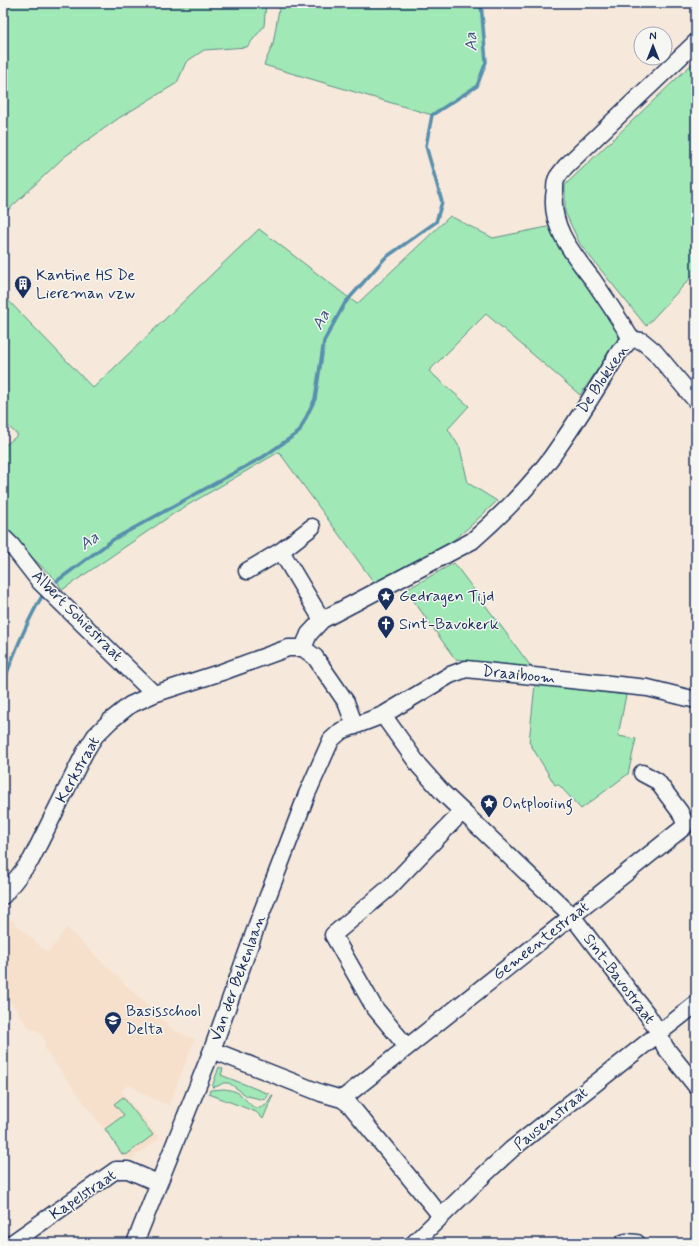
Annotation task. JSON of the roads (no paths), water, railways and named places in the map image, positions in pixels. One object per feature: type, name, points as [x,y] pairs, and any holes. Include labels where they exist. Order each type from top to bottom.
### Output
[{"type":"street","name":"De Blokken","points":[[322,620],[472,541],[493,523],[526,489],[562,443],[619,352],[630,339],[620,319],[575,257],[562,236],[555,214],[554,196],[556,179],[566,166],[696,42]]},
{"type":"street","points":[[630,339],[642,341],[654,351],[696,401]]},
{"type":"street","points":[[247,571],[281,551],[312,526]]},
{"type":"street","name":"Albert Sohiestraat","points":[[3,537],[12,546],[40,582],[154,694]]},
{"type":"street","points":[[281,551],[322,620],[309,634],[303,648],[315,657],[346,702],[355,726]]},
{"type":"street","name":"Kerkstraat","points":[[3,896],[31,860],[85,752],[95,736],[110,721],[130,705],[154,694],[222,672],[288,648],[303,648]]},
{"type":"street","name":"Draaiboom","points":[[355,726],[383,715],[450,674],[466,669],[648,688],[696,700]]},
{"type":"street","name":"Sint-Bavostraat","points":[[383,715],[420,768],[443,793],[572,916],[659,1032],[665,1047],[696,1086]]},
{"type":"street","name":"Van der Bekenlaan","points":[[135,1243],[212,1050],[258,922],[310,788],[331,740],[341,731],[355,726]]},
{"type":"street","name":"Gemeentestraat","points":[[342,1099],[684,828],[684,821],[680,812],[657,781],[642,773]]},
{"type":"street","points":[[407,1047],[374,1007],[333,935],[389,888],[462,812]]},
{"type":"street","name":"Pausenstraat","points":[[414,1243],[512,1149],[696,1004]]},
{"type":"street","points":[[212,1050],[321,1093],[342,1099],[358,1114],[441,1216]]},
{"type":"street","name":"Kapelstraat","points":[[12,1243],[116,1170],[128,1170],[158,1183]]},
{"type":"street","points":[[623,1243],[637,1243]]},
{"type":"waterway","name":"Aa","points":[[57,581],[114,539],[263,457],[299,432],[315,399],[324,341],[345,303],[385,258],[436,222],[442,202],[426,146],[432,115],[477,86],[486,62],[481,3]]},
{"type":"waterway","name":"Aa","points":[[3,684],[21,638],[44,593]]},
{"type":"place","name":"Kantine HS De Liereman vzw","points":[[23,299]]},
{"type":"place","name":"Gedragen Tijd","points":[[386,611]]},
{"type":"place","name":"Sint-Bavokerk","points":[[386,639]]},
{"type":"place","name":"Ontplooiing","points":[[489,818]]},
{"type":"place","name":"Basisschool Delta","points":[[113,1035]]}]
